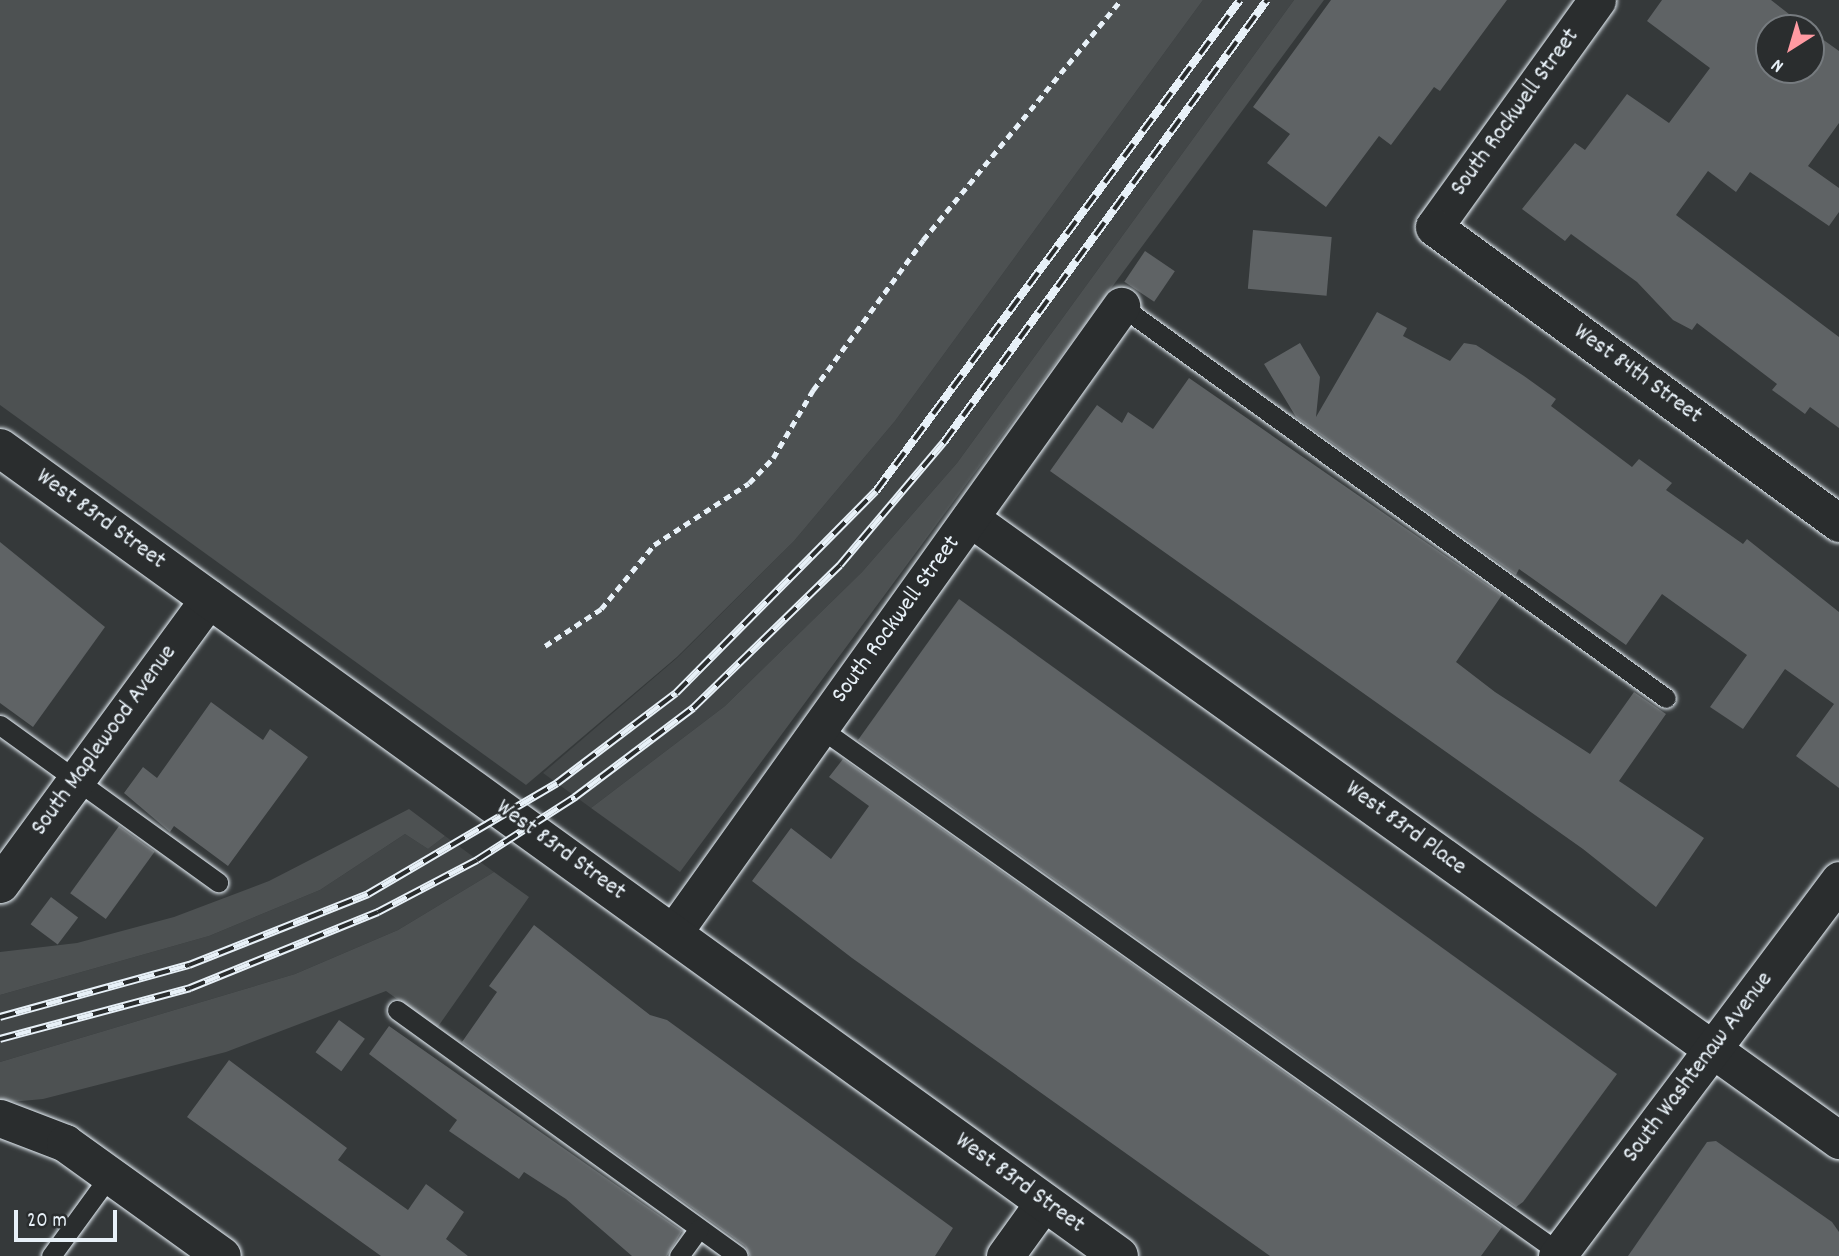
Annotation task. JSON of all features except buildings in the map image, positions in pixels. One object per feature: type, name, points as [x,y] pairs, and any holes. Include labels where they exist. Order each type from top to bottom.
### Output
[{"type":"street","name":"South Rockwell Street","points":[[1434,227],[1597,0]]},
{"type":"street","name":"West 84th Street","points":[[1434,227],[1839,523]]},
{"type":"street","name":"South Rockwell Street","points":[[673,933],[1121,306]]},
{"type":"street","name":"West 83rd Street","points":[[0,448],[1119,1256]]},
{"type":"street","name":"West 83rd Place","points":[[970,518],[1839,1140]]},
{"type":"street","name":"South Maplewood Avenue","points":[[0,884],[209,598]]},
{"type":"street","name":"South Washtenaw Avenue","points":[[1560,1255],[1839,880]]},
{"type":"street","points":[[10,1120],[110,1175],[222,1256]]},
{"type":"street","points":[[1005,1256],[1044,1202]]},
{"type":"lane","points":[[1121,306],[1666,698]]},
{"type":"lane","points":[[0,725],[218,882]]},
{"type":"lane","points":[[820,728],[1560,1255]]},
{"type":"lane","points":[[397,1010],[738,1256]]},
{"type":"lane","points":[[51,1256],[110,1175]]},
{"type":"lane","points":[[679,1256],[699,1228]]},
{"type":"path","points":[[545,646],[601,609],[654,545],[749,483],[773,458],[813,390],[915,250],[1121,0]]},
{"type":"shaded area","points":[[0,0],[1203,0],[895,421],[794,541],[677,657],[526,785],[0,405]]},
{"type":"shaded area","points":[[1203,0],[1294,0],[957,463],[862,572],[725,706],[591,808],[543,773],[677,658],[794,541],[895,421]]},
{"type":"shaded area","points":[[1294,0],[1324,0],[680,872],[591,808],[725,706],[862,572],[957,463]]},
{"type":"shaded area","points":[[409,809],[445,836],[428,849],[405,834],[320,890],[209,936],[0,995],[0,952],[77,943],[174,917],[269,881]]},
{"type":"shaded area","points":[[405,834],[428,849],[445,836],[494,872],[398,930],[295,974],[0,1062],[0,995],[209,936],[320,890]]},
{"type":"shaded area","points":[[494,872],[529,897],[437,1028],[386,991],[226,1052],[43,1099],[0,1103],[0,1062],[295,974],[398,930]]},
{"type":"railway","points":[[0,1017],[189,965],[368,894],[557,783],[676,693],[876,491],[1240,0]]},
{"type":"railway","points":[[0,1039],[190,988],[378,912],[477,860],[575,797],[693,708],[840,565],[944,442],[1267,0]]}]
